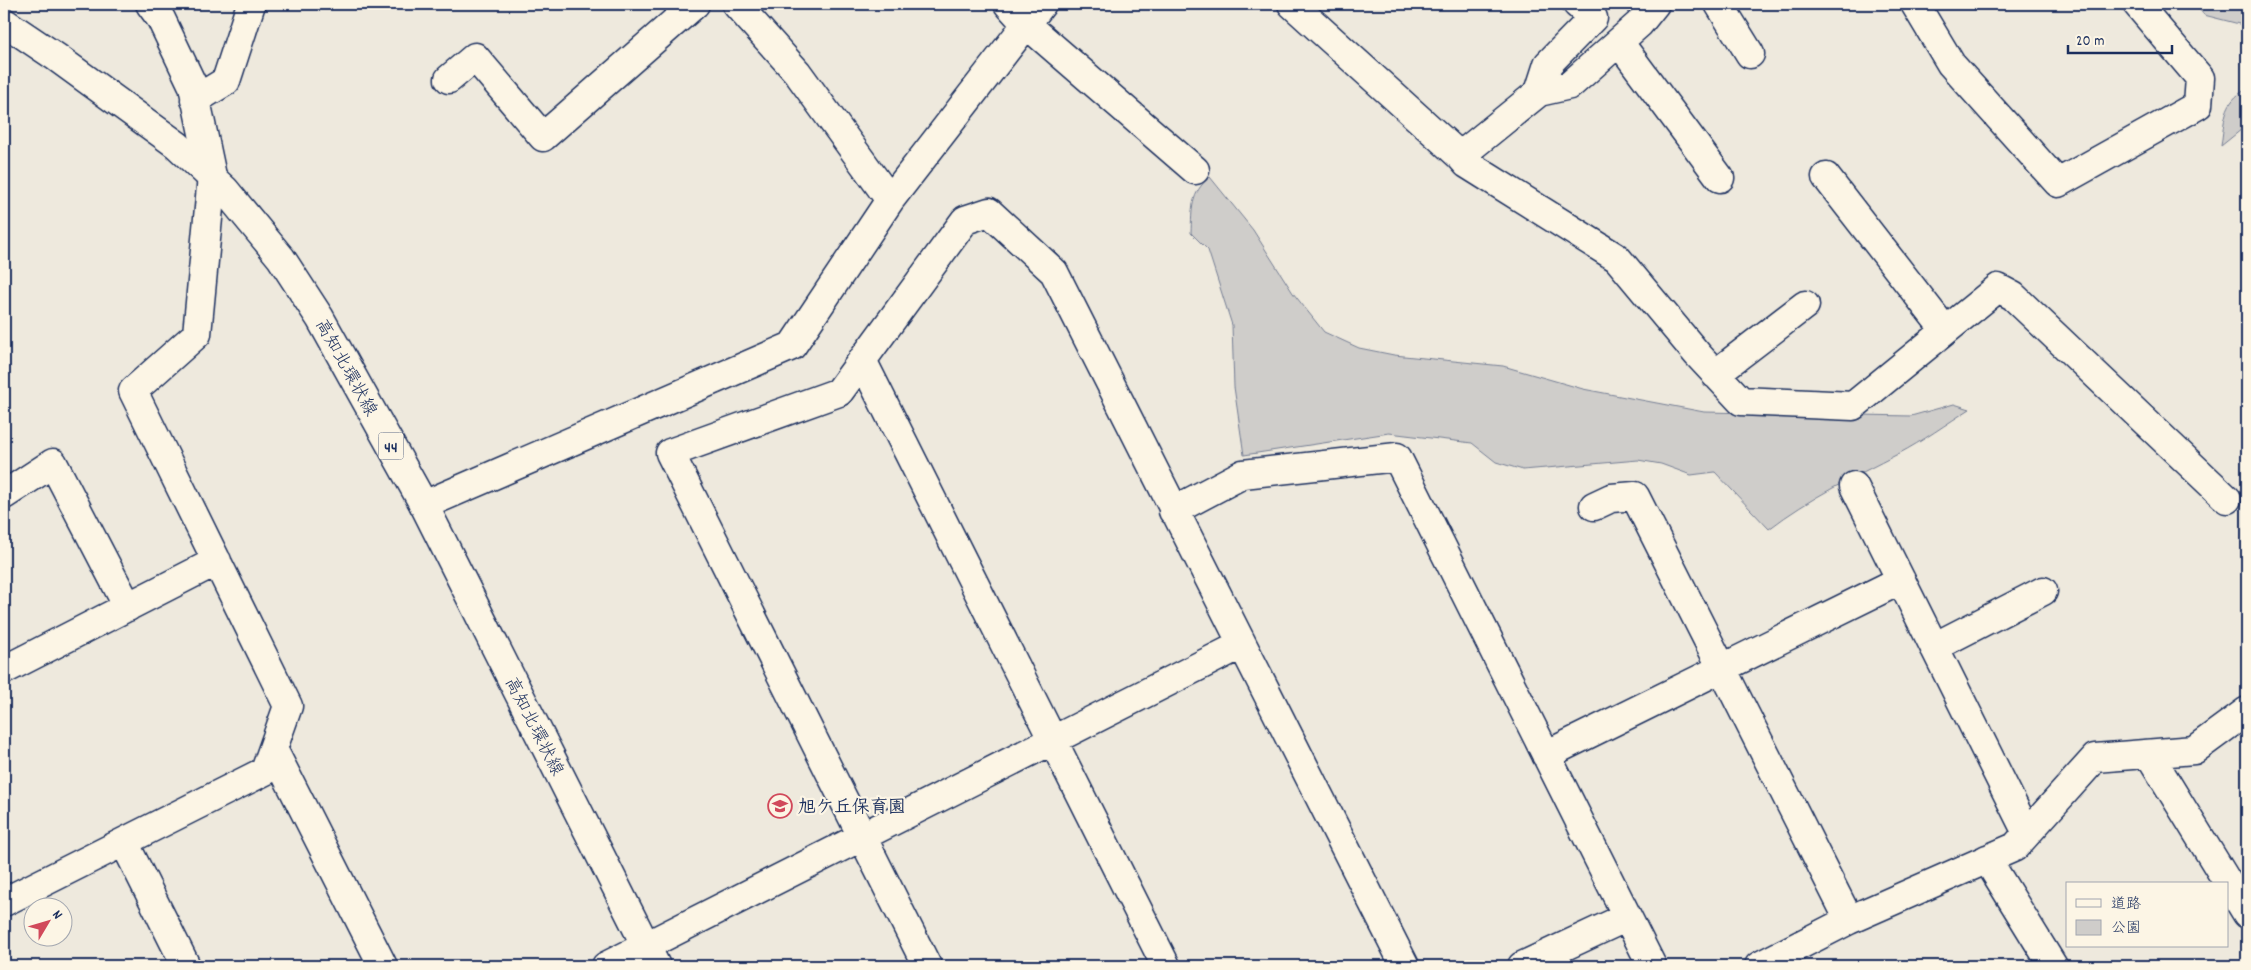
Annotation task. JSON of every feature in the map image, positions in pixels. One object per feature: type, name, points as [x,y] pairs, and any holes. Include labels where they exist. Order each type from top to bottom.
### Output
[{"type":"street","points":[[4,902],[265,771],[288,706],[133,391],[197,334],[212,176],[193,86],[169,35],[150,4]]},
{"type":"street","points":[[196,100],[226,81],[251,4]]},
{"type":"street","points":[[449,79],[475,57],[543,138],[695,4]]},
{"type":"street","points":[[736,4],[796,72],[890,200]]},
{"type":"street","points":[[1292,4],[1467,164],[1617,258],[1715,374],[1741,401],[1853,406],[1998,288],[2013,296],[2227,499]]},
{"type":"street","points":[[1460,156],[1539,92],[1570,85],[1619,42],[1655,4]]},
{"type":"street","points":[[1719,4],[1750,54]]},
{"type":"street","points":[[1915,4],[1951,64],[2058,183],[2198,105],[2200,78],[2137,4]]},
{"type":"street","points":[[1539,92],[1548,64],[1593,9]]},
{"type":"street","points":[[424,505],[792,346],[890,200],[1025,10],[1195,170]]},
{"type":"street","name":"高知北環状線","points":[[4,22],[142,118],[212,176],[281,258],[320,318],[424,505],[651,956]]},
{"type":"street","points":[[1619,42],[1720,178]]},
{"type":"street","points":[[1826,178],[1945,330]]},
{"type":"street","points":[[926,966],[670,453],[839,392],[965,220],[989,212],[1054,272],[1173,511],[1405,966]]},
{"type":"street","points":[[1715,374],[1805,305]]},
{"type":"street","points":[[862,360],[1166,966]]},
{"type":"street","points":[[1173,511],[1243,474],[1397,457],[1652,966]]},
{"type":"street","points":[[4,495],[53,463],[128,607]]},
{"type":"street","points":[[1854,486],[2027,833]]},
{"type":"street","points":[[1594,506],[1611,498],[1635,496],[1850,920]]},
{"type":"street","points":[[4,670],[217,561]]},
{"type":"street","points":[[1546,755],[1901,580]]},
{"type":"street","points":[[1934,647],[2043,592]]},
{"type":"street","points":[[606,966],[651,956],[862,837],[1241,645]]},
{"type":"street","points":[[1759,966],[1850,920],[2015,847],[2095,758],[2194,750],[2247,712]]},
{"type":"street","points":[[273,749],[383,966]]},
{"type":"street","points":[[2149,754],[2227,882]]},
{"type":"street","points":[[124,842],[186,966]]},
{"type":"street","points":[[1987,859],[2053,966]]},
{"type":"street","points":[[2228,883],[2247,914]]},
{"type":"street","points":[[1522,966],[1628,917]]},
{"type":"green space","points":[[2195,4],[2247,4],[2247,26],[2204,15]]},
{"type":"green space","points":[[2247,89],[2247,125],[2221,146],[2224,120],[2229,106],[2239,94]]},
{"type":"green space","points":[[1210,177],[1253,230],[1293,293],[1324,332],[1359,348],[1394,355],[1503,366],[1583,389],[1704,412],[1911,416],[1954,404],[1970,409],[1907,449],[1816,498],[1769,529],[1715,472],[1691,475],[1661,464],[1638,460],[1523,470],[1496,462],[1472,443],[1389,433],[1244,455],[1234,387],[1232,325],[1208,250],[1191,233],[1192,209],[1195,196],[1203,183]]},
{"type":"place","name":"旭ケ丘保育園","points":[[780,806]]}]
